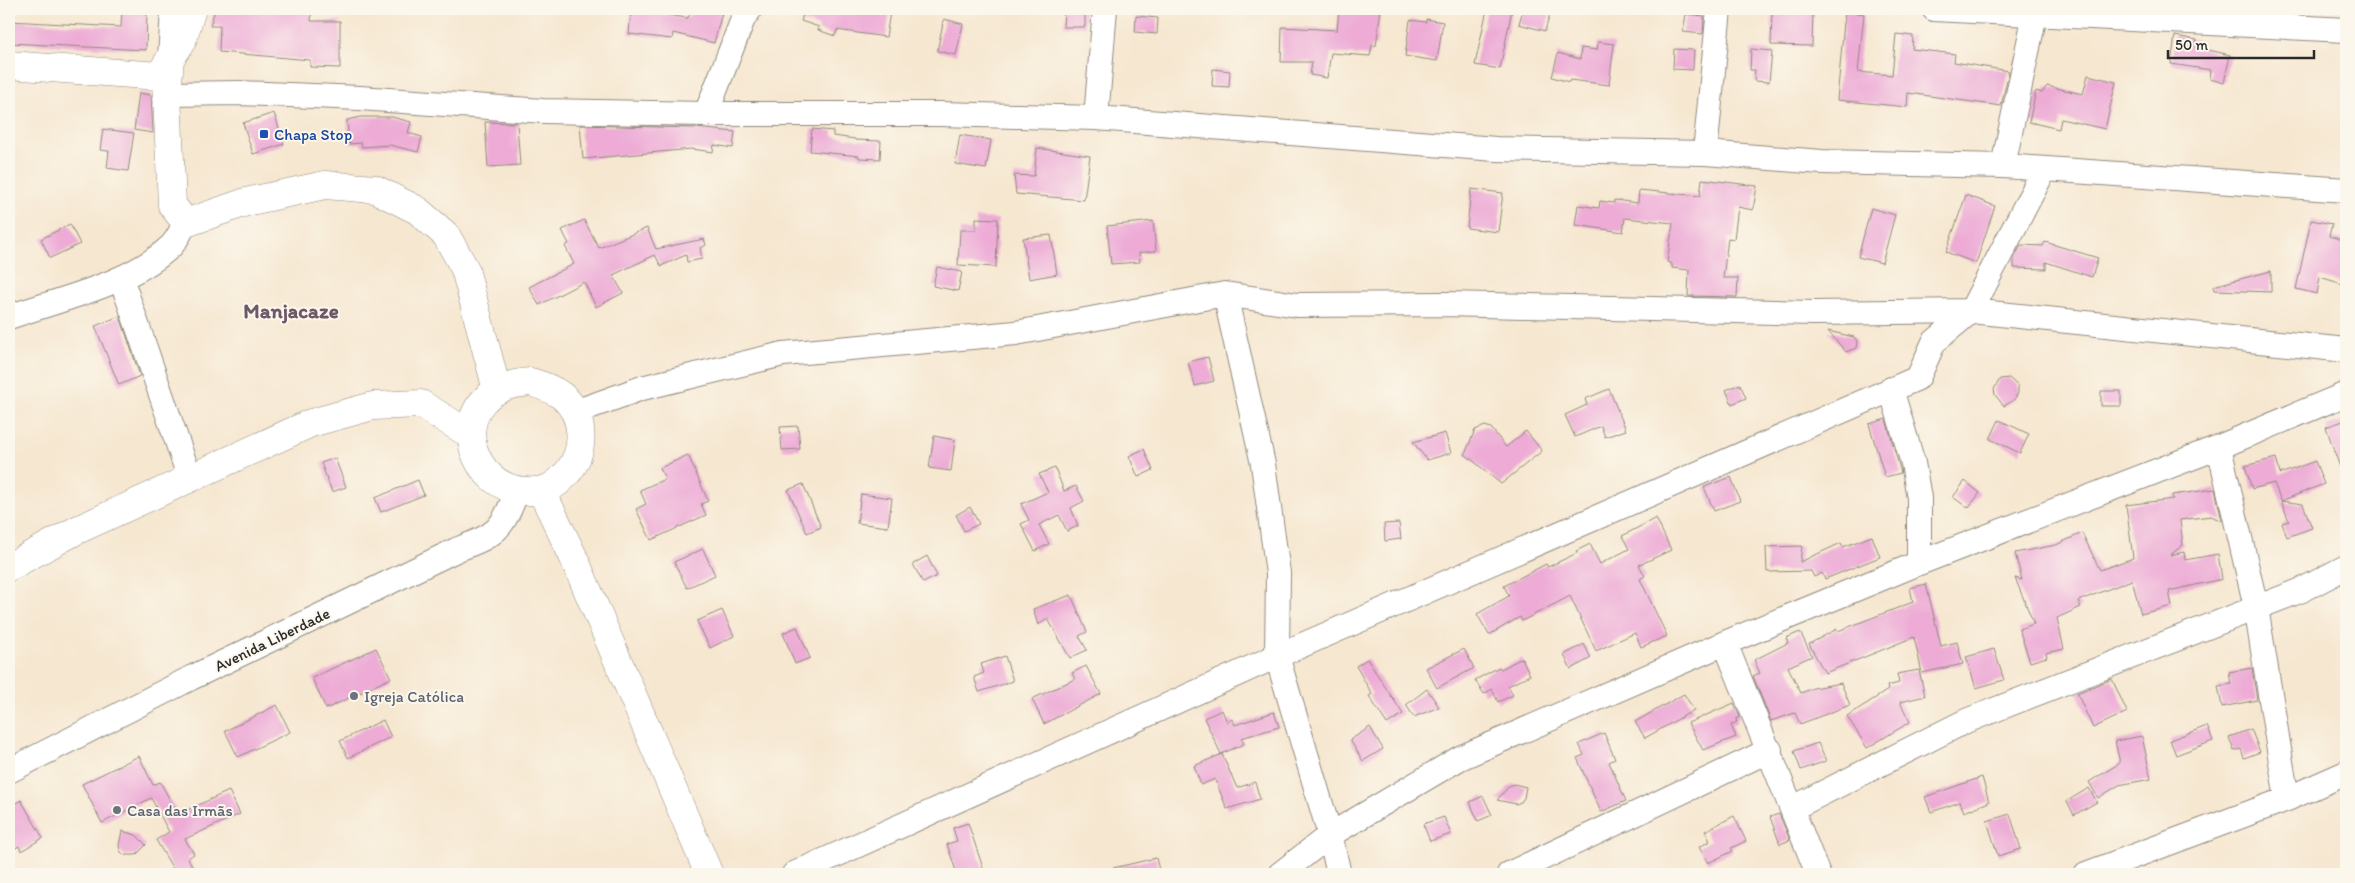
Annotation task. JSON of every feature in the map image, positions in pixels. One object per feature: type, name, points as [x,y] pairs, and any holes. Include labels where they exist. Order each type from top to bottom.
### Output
[{"type":"street","points":[[173,9],[167,94],[172,206],[186,223]]},
{"type":"street","points":[[9,65],[159,76],[182,41],[192,9]]},
{"type":"street","points":[[706,114],[744,19],[750,9]]},
{"type":"street","points":[[1096,118],[1106,9]]},
{"type":"street","points":[[1705,153],[1719,9]]},
{"type":"street","points":[[1934,9],[2035,14],[2344,23]]},
{"type":"street","points":[[2003,166],[2035,14]]},
{"type":"street","points":[[167,94],[250,93],[434,102],[543,112],[940,114],[1096,118],[1496,149],[1705,153],[1822,162],[2003,166],[2346,190]]},
{"type":"street","points":[[794,874],[1277,656],[1918,378],[1934,342],[1971,311],[2044,170]]},
{"type":"street","points":[[9,317],[121,278],[150,263],[172,244],[186,223],[246,202],[325,185],[375,189],[417,210],[446,235],[465,269],[497,390]]},
{"type":"street","points":[[121,278],[190,479]]},
{"type":"street","points":[[1226,294],[1264,464],[1278,573],[1277,656],[1340,874]]},
{"type":"street","points":[[575,412],[642,388],[783,354],[1016,333],[1226,294],[1297,305],[1445,304],[1814,313],[1971,311],[2346,350]]},
{"type":"street","points":[[532,382],[549,387],[564,397],[575,412],[580,429],[580,448],[574,465],[562,479],[529,492],[502,486],[484,471],[473,451],[471,435],[479,410],[484,402],[497,390],[514,384],[532,382]]},
{"type":"street","points":[[1891,389],[1913,463],[1919,498],[1919,563]]},
{"type":"street","points":[[1280,874],[1330,835],[1460,758],[1725,643],[1919,563],[2219,447],[2346,394]]},
{"type":"street","points":[[9,567],[76,530],[311,423],[373,406],[422,404],[471,435]]},
{"type":"street","points":[[2219,447],[2256,607],[2287,799]]},
{"type":"street","points":[[529,492],[574,556],[709,874]]},
{"type":"street","name":"Avenida Liberdade","points":[[9,771],[191,678],[456,550],[491,536],[529,492]]},
{"type":"street","points":[[1793,808],[1966,721],[2302,590],[2346,567]]},
{"type":"street","points":[[1725,643],[1770,750],[1818,874]]},
{"type":"street","points":[[1509,874],[1770,750]]},
{"type":"street","points":[[2086,874],[2287,799],[2346,772]]},
{"type":"building","points":[[122,9],[147,9],[146,50],[9,43],[9,21],[121,27]]},
{"type":"building","points":[[215,9],[312,9],[311,21],[340,21],[340,68],[310,67],[310,60],[219,52],[220,26],[210,26]]},
{"type":"building","points":[[693,9],[723,9],[714,43],[673,33],[672,39],[629,34],[631,10],[688,18]]},
{"type":"building","points":[[805,9],[867,9],[890,12],[886,37],[837,30],[835,36],[818,30],[819,27],[801,21]]},
{"type":"building","points":[[1064,9],[1085,9],[1085,27],[1063,27]]},
{"type":"building","points":[[1339,9],[1381,9],[1376,46],[1372,45],[1370,56],[1331,53],[1327,78],[1310,75],[1312,62],[1281,62],[1282,27],[1337,30]]},
{"type":"building","points":[[1487,9],[1512,9],[1500,69],[1475,65]]},
{"type":"building","points":[[1523,9],[1550,14],[1545,31],[1519,24]]},
{"type":"building","points":[[1845,11],[1864,14],[1858,72],[1892,75],[1896,34],[1913,36],[1912,49],[1955,54],[1954,62],[2009,71],[2001,106],[1908,93],[1907,107],[1837,100]]},
{"type":"building","points":[[1772,12],[1813,13],[1812,46],[1771,45]]},
{"type":"building","points":[[1686,14],[1704,16],[1703,34],[1683,32]]},
{"type":"building","points":[[1136,16],[1158,18],[1157,34],[1135,32]]},
{"type":"building","points":[[944,19],[963,24],[956,55],[937,51]]},
{"type":"building","points":[[1426,19],[1443,22],[1437,61],[1405,56],[1410,20],[1426,22]]},
{"type":"building","points":[[2175,36],[2197,40],[2196,47],[2230,55],[2224,83],[2210,79],[2211,70],[2171,64]]},
{"type":"building","points":[[1598,42],[1614,44],[1609,85],[1570,80],[1569,82],[1552,77],[1558,53],[1580,59],[1581,48],[1597,50]]},
{"type":"building","points":[[1674,49],[1694,50],[1693,70],[1673,69]]},
{"type":"building","points":[[1751,49],[1772,51],[1769,82],[1754,81],[1755,70],[1750,70]]},
{"type":"building","points":[[1213,69],[1230,71],[1229,87],[1212,86]]},
{"type":"building","points":[[2088,75],[2116,82],[2105,129],[2061,119],[2059,129],[2029,122],[2036,91],[2042,93],[2047,86],[2083,94]]},
{"type":"building","points":[[139,93],[151,95],[153,133],[134,130]]},
{"type":"building","name":"Chapa Stop","points":[[274,113],[284,144],[253,154],[243,123]]},
{"type":"building","points":[[360,117],[392,117],[411,122],[408,133],[422,137],[418,152],[390,145],[362,147],[361,143],[349,144],[347,120]]},
{"type":"building","points":[[485,122],[517,123],[520,165],[488,167]]},
{"type":"building","points":[[580,125],[696,128],[735,132],[733,148],[714,145],[713,152],[692,149],[583,159]]},
{"type":"building","points":[[103,129],[134,133],[128,171],[107,168],[109,151],[100,150]]},
{"type":"building","points":[[812,129],[833,131],[833,136],[855,140],[881,141],[880,159],[810,151]]},
{"type":"building","points":[[960,135],[991,140],[986,169],[955,164]]},
{"type":"building","points":[[1037,148],[1090,156],[1084,200],[1016,194],[1014,175],[1034,176]]},
{"type":"building","points":[[1702,179],[1757,186],[1753,210],[1738,207],[1734,239],[1728,238],[1723,278],[1738,278],[1737,297],[1688,296],[1689,270],[1672,268],[1672,264],[1667,262],[1673,223],[1625,218],[1623,232],[1575,225],[1578,205],[1599,208],[1600,201],[1614,203],[1614,200],[1638,203],[1639,190],[1700,196]]},
{"type":"building","points":[[1471,189],[1503,193],[1498,232],[1467,228]]},
{"type":"building","points":[[1966,195],[1995,206],[1976,263],[1946,252]]},
{"type":"building","points":[[1871,208],[1895,215],[1882,263],[1858,257]]},
{"type":"building","points":[[976,218],[998,219],[996,267],[958,265],[960,230],[976,230]]},
{"type":"building","points":[[584,220],[599,248],[647,228],[656,249],[704,239],[706,245],[700,248],[702,259],[687,262],[686,255],[661,266],[655,255],[613,275],[623,293],[596,307],[584,282],[539,305],[529,287],[574,264],[565,246],[569,244],[562,230]]},
{"type":"building","points":[[2311,220],[2332,224],[2329,236],[2346,241],[2346,285],[2320,277],[2317,294],[2296,289]]},
{"type":"building","points":[[1153,221],[1156,251],[1139,253],[1140,262],[1111,264],[1107,226]]},
{"type":"building","points":[[70,224],[80,244],[50,258],[41,239]]},
{"type":"building","points":[[1051,235],[1057,274],[1029,279],[1023,238]]},
{"type":"building","points":[[2045,242],[2098,258],[2092,277],[2046,262],[2046,269],[2014,268],[2014,258],[2021,245],[2043,246]]},
{"type":"building","points":[[937,267],[962,272],[958,291],[933,286]]},
{"type":"building","points":[[2271,271],[2271,292],[2214,290],[2213,286]]},
{"type":"building","points":[[120,316],[140,376],[119,385],[95,326]]},
{"type":"building","points":[[1828,331],[1854,337],[1857,341],[1856,348],[1846,352]]},
{"type":"building","points":[[1208,357],[1214,381],[1195,386],[1188,362]]},
{"type":"building","points":[[2009,378],[2018,386],[2018,393],[2014,400],[2004,406],[1995,395],[1994,389],[2000,379]]},
{"type":"building","points":[[1740,384],[1746,398],[1732,404],[1726,390]]},
{"type":"building","points":[[1609,389],[1626,430],[1605,437],[1601,426],[1575,437],[1565,415],[1587,405],[1585,399]]},
{"type":"building","points":[[2101,391],[2121,391],[2121,406],[2101,406]]},
{"type":"building","points":[[1886,419],[1901,473],[1885,477],[1869,424]]},
{"type":"building","points":[[1999,420],[2029,434],[2020,453],[1990,439]]},
{"type":"building","points":[[2346,420],[2346,479],[2344,479],[2326,427]]},
{"type":"building","points":[[798,426],[800,449],[782,450],[780,427]]},
{"type":"building","points":[[1485,426],[1491,428],[1506,447],[1526,431],[1542,451],[1501,484],[1465,454],[1475,430]]},
{"type":"building","points":[[1445,433],[1451,453],[1427,460],[1413,442]]},
{"type":"building","points":[[934,436],[955,440],[951,471],[929,468]]},
{"type":"building","points":[[1144,449],[1153,470],[1138,477],[1129,456]]},
{"type":"building","points":[[688,455],[708,501],[701,504],[706,515],[651,540],[636,509],[646,504],[640,490],[665,479],[660,468]]},
{"type":"building","points":[[335,458],[346,487],[332,492],[321,463]]},
{"type":"building","points":[[2276,458],[2280,474],[2315,461],[2324,484],[2281,501],[2274,483],[2252,489],[2245,466]]},
{"type":"building","points":[[1055,468],[1064,491],[1076,486],[1084,501],[1071,508],[1078,526],[1067,531],[1059,515],[1039,525],[1049,544],[1035,551],[1021,524],[1029,520],[1021,504],[1048,492],[1039,474]]},
{"type":"building","points":[[1731,477],[1740,501],[1714,511],[1704,487]]},
{"type":"building","points":[[418,480],[424,495],[381,512],[375,498]]},
{"type":"building","points":[[1965,481],[1980,493],[1968,508],[1953,497]]},
{"type":"building","points":[[803,484],[821,527],[807,533],[788,490]]},
{"type":"building","points":[[2215,489],[2222,521],[2211,516],[2180,520],[2183,545],[2170,555],[2184,552],[2185,560],[2218,554],[2222,579],[2169,591],[2172,606],[2141,614],[2132,580],[2078,601],[2081,607],[2057,618],[2064,649],[2046,653],[2047,657],[2030,662],[2019,629],[2034,624],[2015,578],[2022,580],[2015,553],[2056,545],[2082,533],[2100,570],[2133,558],[2126,505],[2173,499],[2172,495]]},
{"type":"building","points":[[861,494],[892,498],[888,527],[857,523]]},
{"type":"building","points":[[2281,501],[2303,504],[2312,528],[2287,537],[2282,523],[2289,521]]},
{"type":"building","points":[[970,507],[979,524],[964,531],[956,515]]},
{"type":"building","points":[[1656,518],[1671,550],[1639,565],[1645,576],[1640,579],[1667,636],[1641,647],[1635,633],[1596,651],[1570,596],[1522,621],[1520,617],[1489,635],[1477,614],[1509,596],[1504,586],[1546,564],[1548,567],[1577,553],[1576,551],[1590,544],[1600,564],[1629,549],[1622,536]]},
{"type":"building","points":[[1399,523],[1401,539],[1385,541],[1384,524]]},
{"type":"building","points":[[1872,536],[1880,557],[1825,579],[1822,573],[1814,577],[1811,571],[1767,572],[1766,547],[1802,546],[1800,562],[1841,543],[1843,547]]},
{"type":"building","points":[[703,549],[715,575],[687,588],[674,562]]},
{"type":"building","points":[[927,556],[937,576],[923,583],[913,564]]},
{"type":"building","points":[[1926,584],[1941,646],[1957,642],[1963,664],[1922,673],[1914,637],[1825,673],[1809,644],[1837,629],[1838,631],[1913,602],[1910,588]]},
{"type":"building","points":[[1071,595],[1087,632],[1079,636],[1087,650],[1070,658],[1048,619],[1038,625],[1033,609]]},
{"type":"building","points":[[722,610],[734,636],[710,648],[697,621]]},
{"type":"building","points":[[797,627],[810,658],[795,664],[783,633]]},
{"type":"building","points":[[1800,632],[1812,656],[1788,667],[1801,693],[1813,688],[1841,683],[1850,705],[1800,724],[1795,713],[1771,721],[1753,676],[1760,673],[1754,660],[1788,643],[1786,638]]},
{"type":"building","points":[[1584,644],[1591,658],[1571,669],[1564,655]]},
{"type":"building","points":[[376,648],[391,678],[326,709],[312,678]]},
{"type":"building","points":[[1464,649],[1474,668],[1437,688],[1426,668]]},
{"type":"building","points":[[1994,649],[2004,680],[1976,688],[1966,657]]},
{"type":"building","points":[[1005,656],[1013,681],[979,692],[974,677],[984,673],[981,664]]},
{"type":"building","points":[[1522,658],[1530,675],[1508,686],[1513,695],[1498,702],[1492,689],[1484,694],[1475,680],[1499,667],[1501,669]]},
{"type":"building","points":[[1367,659],[1403,714],[1387,724],[1369,696],[1372,694],[1356,666]]},
{"type":"building","points":[[1086,666],[1101,694],[1044,724],[1032,699],[1075,679],[1072,673]]},
{"type":"building","points":[[2252,668],[2257,700],[2222,707],[2218,686],[2231,684],[2229,672]]},
{"type":"building","points":[[1919,670],[1925,696],[1900,702],[1910,722],[1867,748],[1847,716],[1888,690],[1887,686],[1899,683],[1897,674]]},
{"type":"building","points":[[2112,679],[2127,712],[2093,728],[2077,693]]},
{"type":"building","points":[[1427,689],[1439,707],[1414,717],[1406,705]]},
{"type":"building","points":[[1684,694],[1694,710],[1645,738],[1635,722]]},
{"type":"building","points":[[1734,703],[1740,717],[1736,719],[1737,722],[1731,725],[1736,737],[1703,750],[1688,723]]},
{"type":"building","points":[[277,705],[290,732],[238,757],[225,731]]},
{"type":"building","points":[[1222,710],[1227,722],[1232,719],[1235,725],[1274,712],[1279,727],[1241,738],[1244,744],[1221,754],[1204,718]]},
{"type":"building","points":[[383,720],[391,737],[348,758],[340,741]]},
{"type":"building","points":[[2207,726],[2213,741],[2176,755],[2170,740]]},
{"type":"building","points":[[1370,727],[1383,749],[1363,761],[1350,740]]},
{"type":"building","points":[[2251,729],[2260,752],[2244,758],[2241,749],[2234,751],[2229,737]]},
{"type":"building","points":[[1604,733],[1615,759],[1609,762],[1626,801],[1601,812],[1577,758],[1584,755],[1579,744]]},
{"type":"building","points":[[2142,736],[2151,779],[2119,785],[2098,798],[2089,782],[2120,763],[2115,741]]},
{"type":"building","points":[[1818,743],[1826,761],[1801,770],[1794,751]]},
{"type":"building","points":[[1222,754],[1237,788],[1255,782],[1260,799],[1227,809],[1215,779],[1201,785],[1194,766]]},
{"type":"building","points":[[139,756],[153,785],[160,782],[178,814],[229,791],[240,814],[185,839],[194,854],[188,858],[196,874],[176,874],[156,840],[169,832],[151,798],[102,823],[82,784]]},
{"type":"building","points":[[1982,777],[1989,802],[1964,812],[1960,802],[1931,812],[1925,797]]},
{"type":"building","points":[[1514,784],[1526,787],[1524,798],[1521,802],[1516,804],[1497,800],[1509,786]]},
{"type":"building","points":[[2089,788],[2097,802],[2074,815],[2067,801]]},
{"type":"building","points":[[1483,796],[1492,815],[1478,821],[1470,802]]},
{"type":"building","points":[[21,800],[43,838],[21,851],[19,846],[9,852],[9,807]]},
{"type":"building","points":[[1779,814],[1790,840],[1780,844],[1770,817]]},
{"type":"building","points":[[2010,814],[2021,849],[1998,856],[1987,821]]},
{"type":"building","points":[[1734,816],[1746,841],[1731,848],[1733,851],[1708,863],[1699,847],[1710,841],[1705,831]]},
{"type":"building","points":[[1444,817],[1451,834],[1430,841],[1423,824]]},
{"type":"building","points":[[968,823],[984,871],[974,874],[957,874],[947,844],[957,841],[953,828]]},
{"type":"building","points":[[122,831],[136,835],[146,845],[136,855],[124,855],[120,851],[119,845]]},
{"type":"building","points":[[1156,858],[1160,874],[1114,874],[1113,868]]},
{"type":"place","name":"Chapa Stop","points":[[264,134]]},
{"type":"place","name":"Igreja Católica","points":[[354,696]]},
{"type":"place","name":"Casa das Irmãs","points":[[117,810]]},
{"type":"district","name":"Manjacaze","points":[[291,311]]}]
